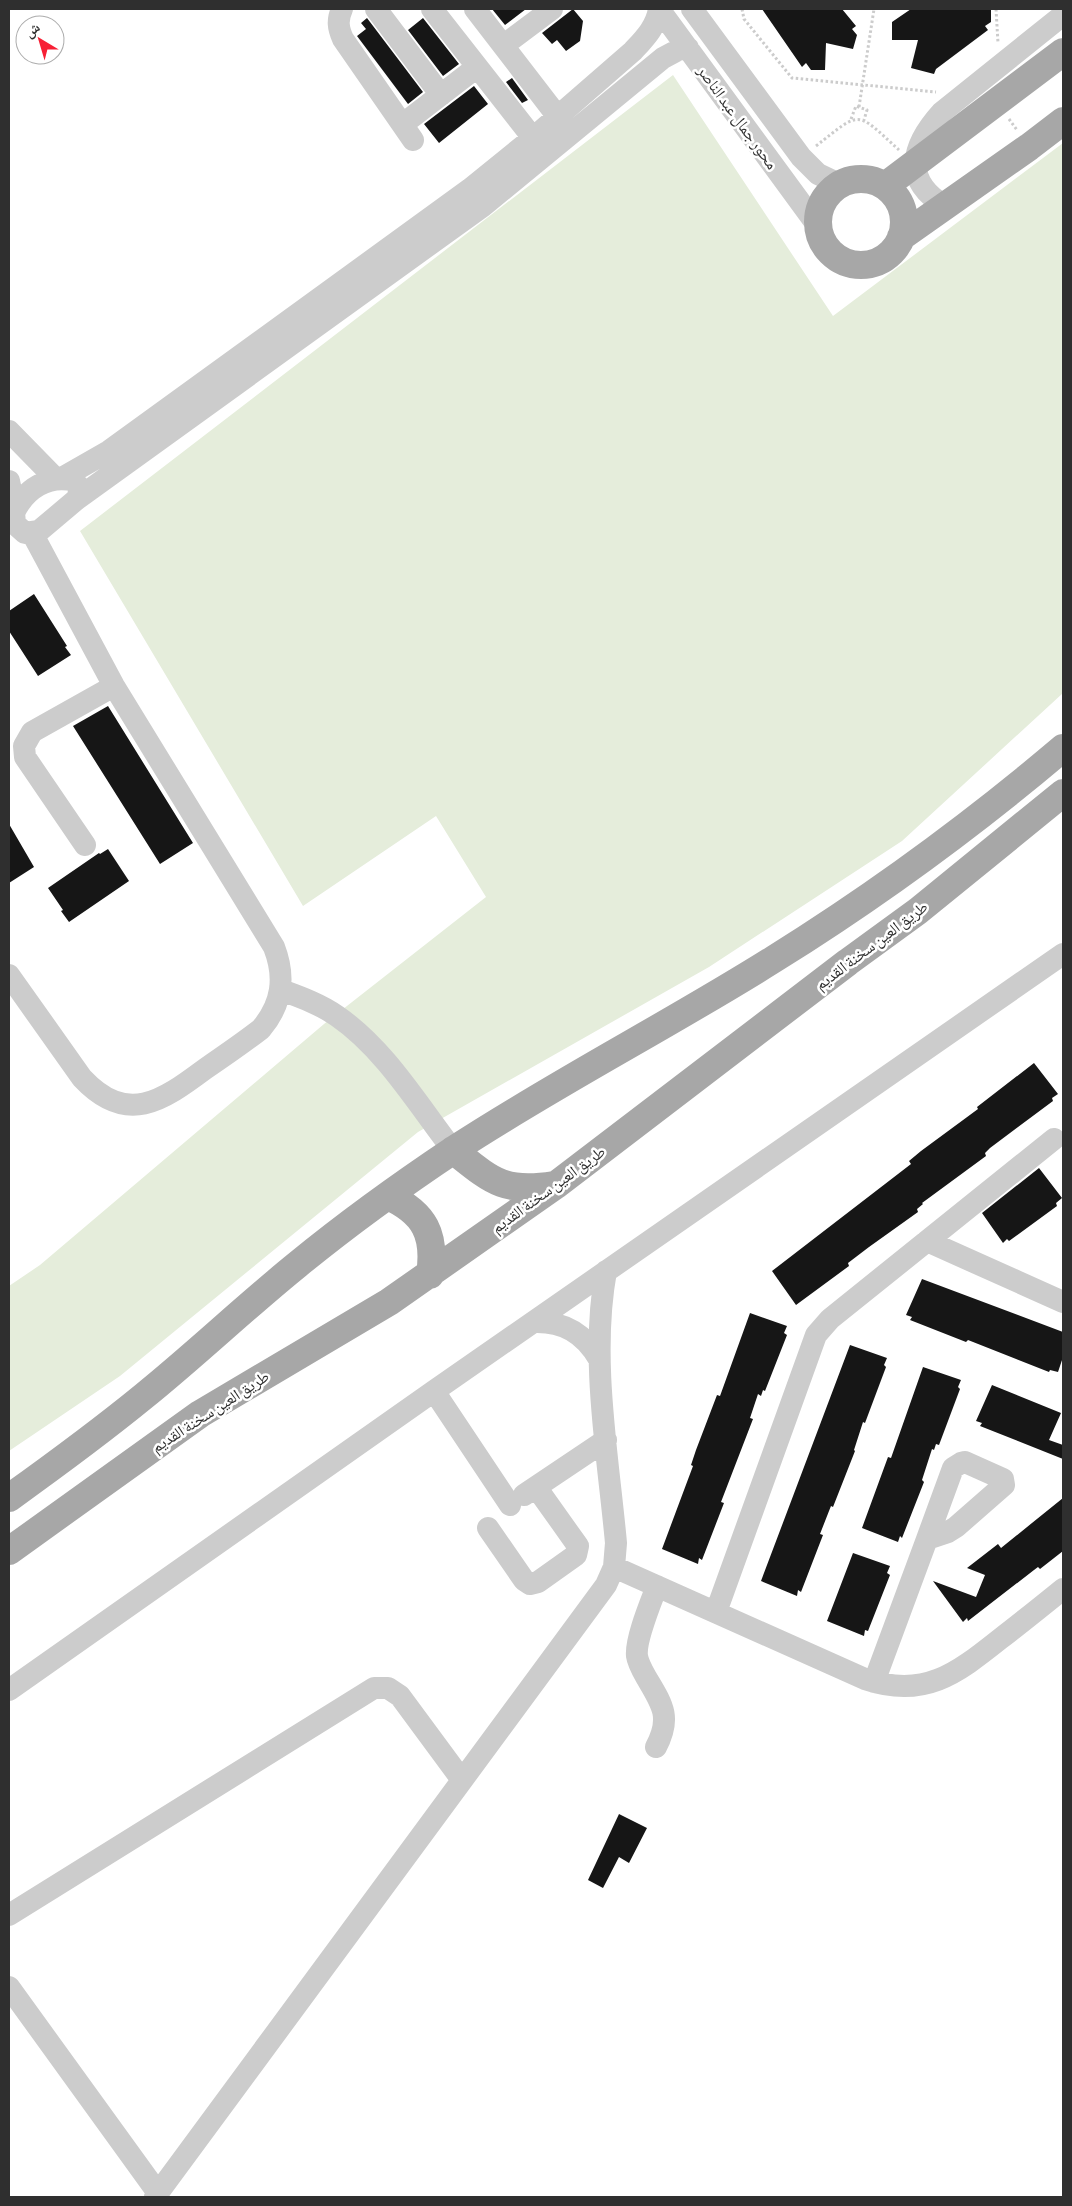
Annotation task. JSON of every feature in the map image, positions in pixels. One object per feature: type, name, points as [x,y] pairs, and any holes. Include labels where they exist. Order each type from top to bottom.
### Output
[{"type":"main road","points":[[885,186],[1063,52]]},
{"type":"main road","points":[[901,237],[904,218],[898,200],[885,186],[867,179],[848,180],[839,184],[831,190],[820,206],[817,225],[823,244],[829,251],[845,262],[854,264],[873,263],[890,253],[901,237],[1029,147],[1063,120]]},
{"type":"main road","points":[[9,1498],[70,1454],[144,1396],[297,1265],[388,1196],[453,1150],[551,1088],[641,1039],[775,959],[904,871],[1029,777],[1063,748]]},
{"type":"main road","name":"طريق العين سخنة القديم","points":[[9,1551],[200,1414],[389,1302],[556,1185],[840,968],[918,911],[1063,793]]},
{"type":"main road","points":[[453,1150],[491,1180],[510,1188],[530,1189],[556,1185]]},
{"type":"main road","points":[[388,1196],[406,1205],[420,1218],[430,1236],[433,1255],[430,1275]]},
{"type":"street","points":[[342,9],[338,18],[339,29],[343,39],[408,132],[441,95],[477,67]]},
{"type":"street","points":[[376,9],[441,95]]},
{"type":"street","points":[[432,9],[533,138]]},
{"type":"street","points":[[476,9],[558,117]]},
{"type":"street","points":[[18,527],[25,495],[43,483],[58,479],[109,450],[470,189],[558,117],[633,51],[648,35],[657,21],[659,9]]},
{"type":"street","name":"محور جمال عبد الناصر","points":[[659,9],[817,225]]},
{"type":"street","name":"محور جمال عبد الناصر","points":[[692,9],[802,158],[818,174],[839,184]]},
{"type":"street","points":[[504,45],[541,12]]},
{"type":"street","points":[[945,206],[933,199],[917,177],[914,164],[919,144],[927,129],[942,112],[1063,15]]},
{"type":"street","points":[[18,527],[39,531],[77,499],[483,206],[663,58],[678,50],[688,48]]},
{"type":"street","points":[[9,431],[58,479],[74,481],[78,484],[80,494],[77,499]]},
{"type":"street","points":[[9,480],[18,527],[274,948],[282,976],[277,1004],[270,1018],[261,1029],[166,1097],[140,1104],[127,1104],[102,1096],[82,1078],[9,975]]},
{"type":"street","points":[[85,845],[25,757],[24,746],[32,732],[114,686]]},
{"type":"street","points":[[9,1690],[434,1391],[1063,954]]},
{"type":"street","points":[[281,990],[312,1002],[337,1016],[358,1033],[396,1074],[453,1150]]},
{"type":"street","points":[[716,1612],[816,1335],[830,1319],[1054,1139]]},
{"type":"street","points":[[927,1241],[1063,1302]]},
{"type":"street","points":[[9,1987],[156,2195],[601,1593],[614,1567],[616,1543],[599,1358],[600,1314],[606,1271]]},
{"type":"street","points":[[534,1322],[556,1323],[577,1332],[586,1340],[599,1358]]},
{"type":"street","points":[[434,1391],[507,1507],[606,1440]]},
{"type":"street","points":[[488,1528],[524,1580],[530,1584],[538,1582],[576,1555],[579,1549],[578,1546],[536,1487]]},
{"type":"street","points":[[874,1682],[927,1539]]},
{"type":"street","points":[[614,1567],[874,1682],[900,1686],[927,1684],[951,1675],[963,1668],[1063,1589]]},
{"type":"street","points":[[656,1747],[663,1735],[666,1720],[663,1706],[639,1664],[636,1652],[657,1586]]},
{"type":"street","points":[[9,1915],[374,1688],[388,1688],[395,1691],[462,1780]]},
{"type":"path","points":[[742,9],[744,19],[792,78],[964,95]]},
{"type":"path","points":[[859,107],[874,9]]},
{"type":"path","points":[[996,9],[999,67]]},
{"type":"path","points":[[997,102],[1029,147]]},
{"type":"path","points":[[852,120],[855,106],[866,110],[864,120]]},
{"type":"path","points":[[802,158],[852,120],[864,120],[914,164]]},
{"type":"green space","points":[[673,75],[833,316],[1063,143],[1063,693],[902,841],[709,967],[418,1132],[120,1376],[9,1451],[9,1286],[40,1265],[324,1024],[486,897],[436,816],[303,906],[80,531]]},
{"type":"building","points":[[492,9],[526,9],[505,25]]},
{"type":"building","points":[[573,9],[583,21],[580,41],[566,51],[557,40],[552,44],[542,33]]},
{"type":"building","points":[[762,9],[842,9],[856,26],[852,29],[857,35],[853,49],[826,43],[825,70],[811,70],[806,63],[802,67]]},
{"type":"building","points":[[911,9],[991,9],[991,22],[985,26],[988,30],[936,69],[934,74],[911,68],[918,40],[892,40],[892,22]]},
{"type":"building","points":[[367,18],[423,92],[408,104],[357,36],[366,29],[361,23]]},
{"type":"building","points":[[423,18],[459,64],[443,76],[408,30]]},
{"type":"building","points":[[512,78],[528,100],[522,103],[506,82]]},
{"type":"building","points":[[474,86],[488,104],[439,143],[424,124]]},
{"type":"building","points":[[34,594],[71,655],[38,676],[9,631],[9,611]]},
{"type":"building","points":[[108,706],[193,843],[160,864],[73,726]]},
{"type":"building","points":[[9,824],[34,867],[9,883]]},
{"type":"building","points":[[108,849],[129,881],[69,922],[48,888],[99,853]]},
{"type":"building","points":[[1034,1063],[1058,1094],[1052,1098],[1053,1101],[990,1148],[985,1153],[986,1156],[922,1203],[917,1209],[918,1212],[848,1263],[849,1266],[796,1305],[772,1271],[911,1164],[909,1161],[921,1151],[978,1109],[977,1107]]},
{"type":"building","points":[[1039,1168],[1062,1198],[1056,1203],[1057,1206],[1009,1241],[1007,1239],[1003,1243],[982,1213]]},
{"type":"building","points":[[922,1279],[1063,1332],[1063,1357],[1058,1372],[1050,1370],[1049,1372],[968,1340],[966,1342],[910,1320],[912,1317],[906,1315]]},
{"type":"building","points":[[750,1313],[787,1326],[784,1333],[787,1335],[765,1391],[763,1390],[761,1396],[758,1394],[750,1418],[753,1419],[721,1502],[724,1503],[702,1560],[699,1558],[698,1564],[662,1549],[693,1466],[691,1465],[696,1450],[717,1395],[720,1396]]},
{"type":"building","points":[[850,1345],[887,1358],[884,1365],[886,1367],[865,1423],[863,1422],[855,1451],[833,1507],[831,1506],[820,1534],[823,1535],[801,1592],[798,1590],[797,1596],[761,1581]]},
{"type":"building","points":[[923,1367],[961,1380],[958,1387],[960,1389],[939,1445],[936,1444],[934,1450],[932,1449],[922,1480],[924,1482],[902,1538],[900,1536],[898,1542],[862,1528],[888,1457],[891,1458]]},
{"type":"building","points":[[992,1385],[1061,1413],[1049,1440],[1063,1445],[1063,1459],[980,1426],[982,1423],[976,1421]]},
{"type":"building","points":[[1063,1498],[1063,1551],[1040,1569],[1038,1567],[968,1621],[967,1618],[963,1622],[933,1581],[976,1597],[985,1575],[967,1568],[998,1544],[1001,1548]]},
{"type":"building","points":[[853,1553],[890,1566],[887,1573],[890,1575],[868,1631],[865,1630],[864,1636],[827,1621]]},
{"type":"building","points":[[619,1814],[647,1828],[629,1863],[619,1857],[603,1888],[588,1880]]}]
